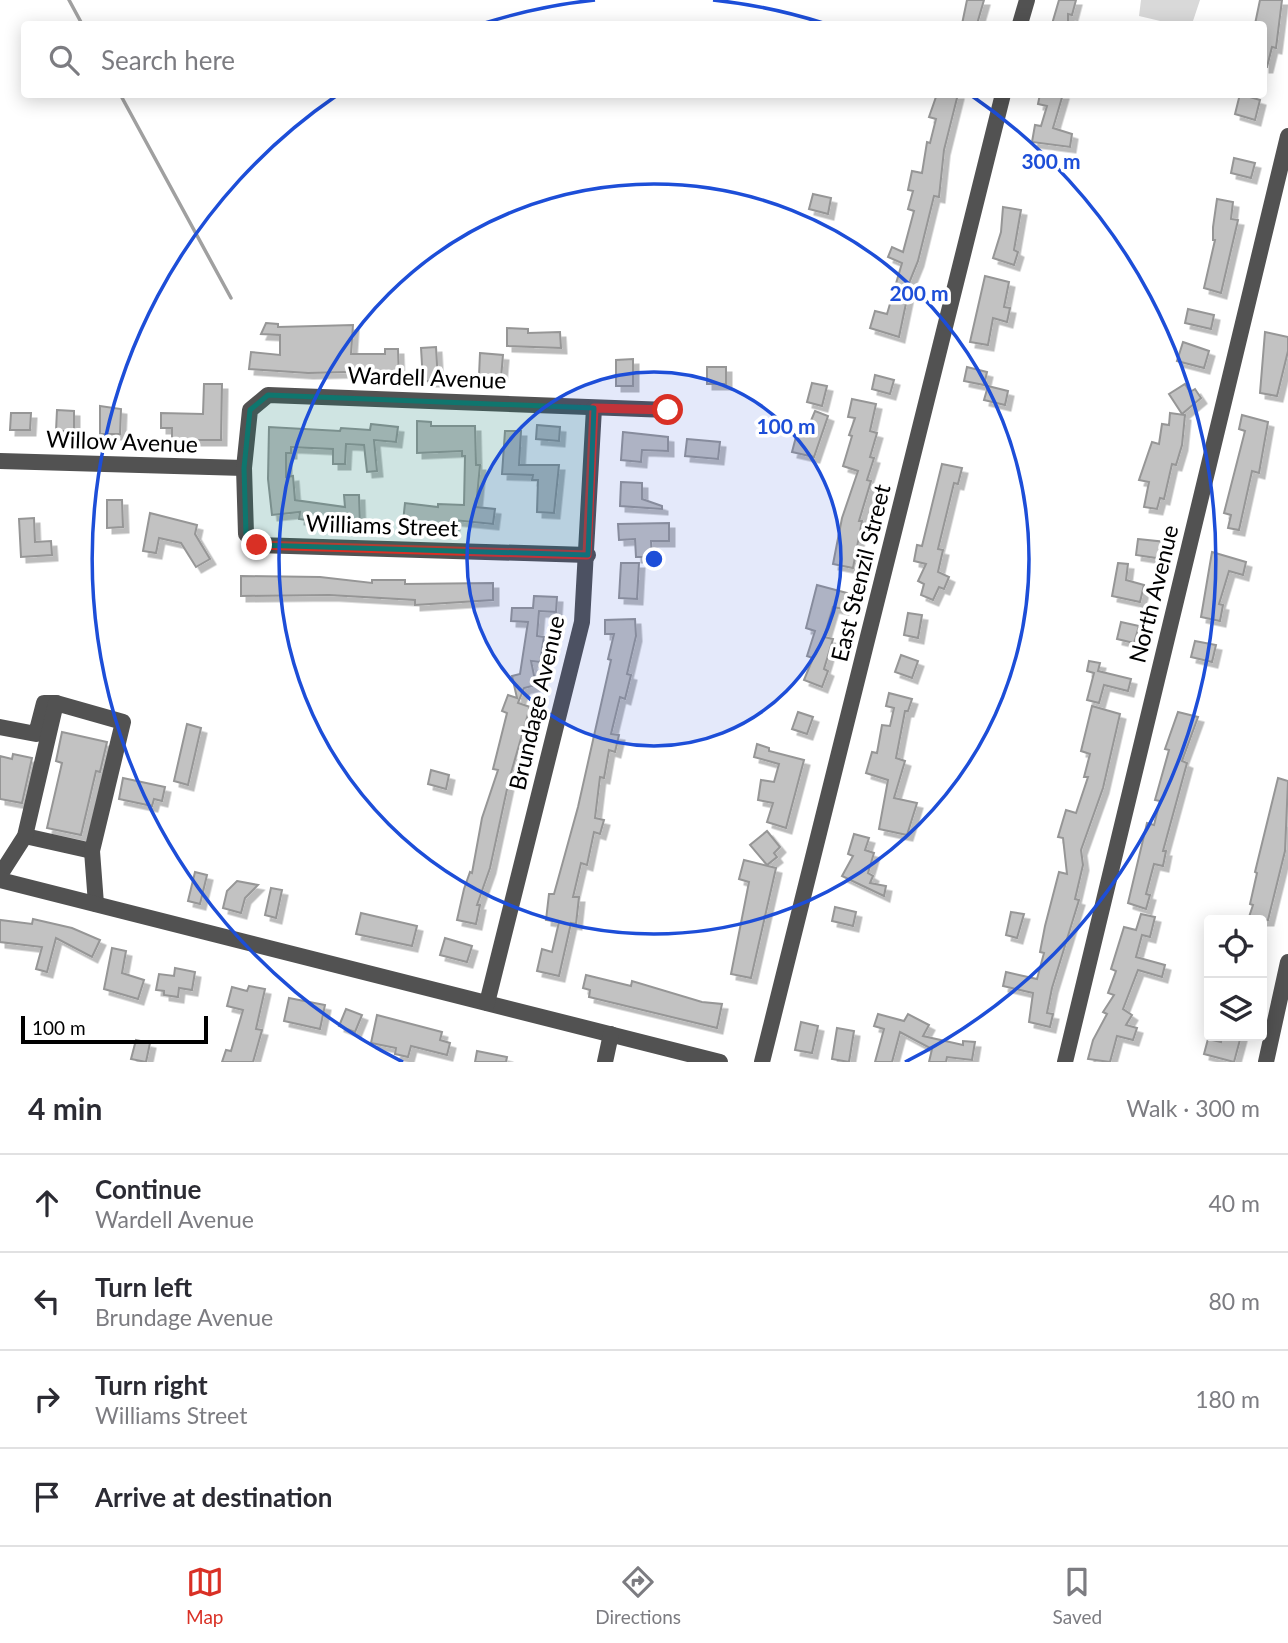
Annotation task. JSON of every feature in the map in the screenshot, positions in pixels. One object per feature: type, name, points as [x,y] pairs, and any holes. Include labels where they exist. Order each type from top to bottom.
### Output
[{"type":"street","points":[[1021,21],[1027,0]]},
{"type":"street","name":"East Stenzil Street","points":[[762,1062],[1002,98]]},
{"type":"street","name":"North Avenue","points":[[1065,1062],[1288,136]]},
{"type":"street","name":"Wardell Avenue","points":[[244,468],[250,410],[268,394],[668,410]]},
{"type":"street","name":"Brundage Avenue","points":[[487,1003],[582,622],[594,408]]},
{"type":"street","name":"Willow Avenue","points":[[0,461],[244,468]]},
{"type":"street","name":"Williams Street","points":[[244,468],[246,534],[257,545],[587,555]]},
{"type":"street","points":[[0,727],[36,734],[44,703],[56,703],[123,722],[92,851],[96,904]]},
{"type":"street","points":[[56,703],[25,836],[0,877],[96,904],[720,1062]]},
{"type":"street","points":[[25,836],[92,851]]},
{"type":"street","points":[[1266,1062],[1288,962]]},
{"type":"street","points":[[605,1062],[611,1034]]},
{"type":"highlighted area","points":[[268,395],[594,408],[588,555],[257,545],[246,534],[244,468],[250,410]]},
{"type":"shaded area","points":[[1141,0],[1200,0],[1193,21],[1160,21],[1139,16]]},
{"type":"building","points":[[967,0],[984,0],[978,21],[963,21]]},
{"type":"building","points":[[1059,0],[1076,0],[1072,15],[1068,14],[1068,21],[1053,21]]},
{"type":"building","points":[[1260,0],[1282,0],[1276,48],[1272,47],[1267,67],[1267,21],[1256,21]]},
{"type":"building","points":[[936,98],[957,98],[944,150],[939,197],[934,196],[918,261],[907,288],[909,289],[899,337],[870,328],[875,311],[887,314],[902,263],[888,257],[892,247],[903,252],[914,211],[908,209],[913,191],[908,190],[912,171],[922,173],[927,142],[930,143],[936,119],[929,117]]},
{"type":"building","points":[[1039,98],[1062,98],[1053,128],[1072,134],[1070,147],[1032,142],[1035,125],[1041,126],[1047,106],[1038,104]]},
{"type":"building","points":[[1239,98],[1260,100],[1255,120],[1235,114]]},
{"type":"building","points":[[1234,158],[1255,163],[1251,178],[1231,173]]},
{"type":"building","points":[[813,194],[831,198],[828,214],[809,209]]},
{"type":"building","points":[[1217,199],[1233,202],[1231,219],[1238,220],[1221,293],[1204,288],[1215,240],[1213,227]]},
{"type":"building","points":[[1003,207],[1021,210],[1014,250],[1018,252],[1014,265],[993,258],[1001,232]]},
{"type":"building","points":[[985,276],[1009,282],[1004,307],[1010,308],[1007,322],[993,318],[988,345],[970,342]]},
{"type":"building","points":[[1188,309],[1214,315],[1211,329],[1185,323]]},
{"type":"building","points":[[266,323],[278,324],[278,327],[353,325],[351,354],[385,354],[385,349],[398,349],[399,378],[385,379],[385,371],[308,373],[249,369],[251,352],[280,355],[280,335],[261,334]]},
{"type":"building","points":[[507,328],[528,329],[528,333],[560,332],[561,348],[507,346]]},
{"type":"building","points":[[1265,332],[1288,337],[1288,351],[1277,396],[1260,393]]},
{"type":"building","points":[[1183,342],[1209,351],[1204,368],[1177,361]]},
{"type":"building","points":[[436,347],[438,381],[423,381],[421,348]]},
{"type":"building","points":[[480,353],[503,355],[501,378],[479,376]]},
{"type":"building","points":[[633,359],[633,386],[616,386],[616,360]]},
{"type":"building","points":[[707,367],[726,367],[726,384],[707,384]]},
{"type":"building","points":[[967,367],[987,372],[984,385],[964,381]]},
{"type":"building","points":[[875,375],[894,380],[890,394],[872,389]]},
{"type":"building","points":[[812,383],[827,386],[822,406],[807,402]]},
{"type":"building","points":[[204,384],[222,384],[221,440],[172,440],[172,428],[161,428],[161,413],[203,414]]},
{"type":"building","points":[[1185,384],[1190,392],[1195,389],[1201,398],[1182,414],[1169,394]]},
{"type":"building","points":[[988,386],[1008,391],[1005,405],[984,400]]},
{"type":"building","points":[[852,399],[876,404],[870,431],[877,433],[870,457],[874,458],[867,480],[871,481],[859,521],[862,521],[853,568],[833,564],[842,518],[858,471],[843,466],[855,418],[848,417]]},
{"type":"building","points":[[100,406],[121,409],[120,434],[100,434]]},
{"type":"building","points":[[57,410],[74,411],[74,431],[56,431]]},
{"type":"building","points":[[815,411],[828,416],[814,457],[792,452],[797,433],[805,435]]},
{"type":"building","points":[[11,413],[31,413],[30,430],[10,430]]},
{"type":"building","points":[[1170,413],[1185,415],[1182,445],[1176,465],[1172,464],[1164,499],[1160,498],[1157,509],[1144,507],[1149,482],[1139,480],[1152,442],[1159,444],[1162,424],[1169,425]]},
{"type":"building","points":[[1242,415],[1268,422],[1259,473],[1252,471],[1239,530],[1228,528],[1231,515],[1224,513],[1245,431],[1239,429]]},
{"type":"building","points":[[417,421],[431,422],[431,426],[475,426],[476,465],[480,465],[476,507],[495,509],[493,524],[454,520],[454,525],[403,522],[405,503],[438,507],[438,504],[464,505],[465,456],[462,456],[462,451],[417,453]]},
{"type":"building","points":[[371,424],[398,427],[396,442],[374,440],[377,471],[367,472],[364,445],[346,444],[345,464],[333,464],[333,449],[291,447],[291,453],[286,453],[286,477],[293,476],[295,500],[345,507],[344,495],[359,495],[360,524],[338,525],[299,519],[300,512],[272,515],[268,479],[269,427],[340,431],[341,428],[370,430]]},
{"type":"building","points":[[537,425],[560,427],[559,441],[536,439]]},
{"type":"building","points":[[505,431],[521,431],[519,465],[559,465],[554,513],[537,512],[538,480],[532,480],[533,475],[502,474]]},
{"type":"building","points":[[623,432],[668,437],[668,451],[642,450],[641,462],[621,460]]},
{"type":"building","points":[[687,439],[720,442],[718,459],[685,456]]},
{"type":"building","points":[[942,464],[962,468],[958,484],[954,483],[938,549],[943,550],[938,572],[949,577],[944,589],[939,587],[933,600],[921,595],[924,584],[918,581],[926,564],[914,561],[917,545],[922,546]]},
{"type":"building","points":[[621,482],[642,483],[642,499],[662,506],[662,509],[620,506]]},
{"type":"building","points":[[107,500],[122,500],[123,527],[107,528]]},
{"type":"building","points":[[150,513],[197,525],[195,534],[210,559],[196,567],[181,543],[159,538],[156,553],[143,551]]},
{"type":"building","points":[[34,518],[35,542],[51,541],[52,555],[21,557],[19,519]]},
{"type":"building","points":[[669,523],[669,541],[651,541],[652,557],[636,557],[635,539],[619,540],[618,524]]},
{"type":"building","points":[[1138,539],[1166,542],[1163,559],[1136,555]]},
{"type":"building","points":[[1212,552],[1246,562],[1243,575],[1229,571],[1219,604],[1223,605],[1220,621],[1201,617]]},
{"type":"building","points":[[621,563],[639,563],[637,599],[619,598]]},
{"type":"building","points":[[1118,563],[1128,564],[1126,580],[1144,585],[1140,602],[1112,596]]},
{"type":"building","points":[[241,576],[320,577],[372,583],[372,580],[405,580],[405,584],[493,583],[493,600],[415,605],[415,600],[329,595],[241,596]]},
{"type":"building","points":[[817,585],[847,593],[843,609],[833,607],[824,637],[833,639],[824,669],[828,671],[822,687],[804,680],[813,658],[807,656],[815,631],[806,628]]},
{"type":"building","points":[[534,596],[557,597],[556,612],[539,611],[537,636],[544,637],[540,662],[531,661],[536,685],[524,688],[518,703],[530,707],[509,780],[490,868],[477,905],[480,905],[476,924],[457,920],[464,889],[470,872],[472,873],[482,818],[498,770],[493,769],[507,713],[502,711],[508,695],[517,698],[512,676],[520,674],[528,622],[511,621],[512,608],[533,608]]},
{"type":"building","points":[[908,613],[922,615],[918,638],[904,635]]},
{"type":"building","points":[[635,619],[636,636],[627,674],[631,675],[625,699],[620,697],[611,734],[619,735],[615,752],[609,750],[604,778],[600,777],[595,818],[604,820],[600,834],[594,832],[587,865],[581,863],[573,897],[579,897],[576,924],[571,923],[559,976],[537,971],[542,949],[552,952],[559,922],[546,920],[549,894],[554,894],[578,807],[611,660],[608,659],[614,634],[605,634],[605,620]]},
{"type":"building","points":[[1121,622],[1139,626],[1134,643],[1117,639]]},
{"type":"building","points":[[1195,641],[1216,645],[1212,662],[1191,657]]},
{"type":"building","points":[[901,655],[918,661],[912,678],[895,672]]},
{"type":"building","points":[[1089,661],[1100,663],[1098,671],[1131,679],[1128,691],[1104,685],[1099,703],[1087,700],[1094,673],[1087,671]]},
{"type":"building","points":[[889,693],[912,699],[908,711],[905,711],[896,758],[905,761],[894,798],[917,803],[907,835],[879,829],[888,780],[866,773],[872,752],[877,753],[882,725],[890,726],[894,708],[886,706]]},
{"type":"building","points":[[1092,706],[1120,714],[1103,788],[1081,850],[1083,865],[1075,899],[1079,900],[1052,988],[1047,1013],[1053,1014],[1050,1027],[1029,1022],[1033,993],[1003,986],[1006,972],[1037,979],[1044,953],[1040,952],[1045,926],[1059,872],[1067,874],[1063,838],[1058,837],[1066,810],[1076,813],[1088,777],[1084,777],[1090,754],[1081,751]]},
{"type":"building","points":[[798,712],[813,717],[807,734],[792,729]]},
{"type":"building","points":[[1178,712],[1198,717],[1182,761],[1187,763],[1163,851],[1166,851],[1163,866],[1154,864],[1146,894],[1150,895],[1146,909],[1128,903],[1147,823],[1154,825],[1160,801],[1155,800],[1169,750],[1165,749]]},
{"type":"building","points":[[187,724],[201,728],[188,785],[174,781]]},
{"type":"building","points":[[62,732],[107,742],[100,772],[96,771],[81,835],[47,828],[62,763],[56,761]]},
{"type":"building","points":[[757,744],[769,748],[769,751],[804,760],[786,828],[767,822],[773,803],[758,800],[761,780],[774,782],[779,764],[754,757]]},
{"type":"building","points":[[13,754],[32,758],[22,803],[0,799],[0,756],[12,759]]},
{"type":"building","points":[[431,770],[449,775],[446,789],[428,784]]},
{"type":"building","points":[[123,778],[165,787],[162,801],[154,799],[152,806],[119,799]]},
{"type":"building","points":[[1278,778],[1288,781],[1285,851],[1268,920],[1267,915],[1250,915],[1257,873],[1255,872]]},
{"type":"building","points":[[767,831],[780,847],[774,853],[777,857],[767,865],[750,845]]},
{"type":"building","points":[[854,834],[869,838],[865,850],[874,853],[868,873],[873,876],[870,883],[886,886],[884,896],[842,876],[853,856],[848,854]]},
{"type":"building","points":[[744,860],[776,868],[751,978],[731,974],[749,882],[739,879]]},
{"type":"building","points":[[195,872],[207,875],[200,904],[188,901]]},
{"type":"building","points":[[237,881],[258,885],[245,898],[241,913],[223,908],[227,891]]},
{"type":"building","points":[[271,888],[282,890],[276,918],[265,915]]},
{"type":"building","points":[[835,907],[856,912],[853,926],[832,921]]},
{"type":"building","points":[[1011,912],[1024,914],[1017,938],[1006,935]]},
{"type":"building","points":[[361,913],[417,926],[412,946],[356,934]]},
{"type":"building","points":[[1141,914],[1155,917],[1150,937],[1142,935],[1136,957],[1165,965],[1162,977],[1138,970],[1123,1009],[1132,1015],[1126,1025],[1137,1028],[1133,1040],[1117,1036],[1110,1062],[1088,1059],[1093,1040],[1107,1014],[1103,1012],[1114,995],[1108,993],[1116,971],[1111,969],[1124,927],[1136,930]]},
{"type":"building","points":[[33,919],[72,928],[100,940],[92,957],[56,938],[47,972],[36,969],[42,947],[0,942],[0,920],[32,924]]},
{"type":"building","points":[[445,938],[472,946],[467,962],[440,955]]},
{"type":"building","points":[[112,948],[126,951],[122,973],[144,980],[138,999],[104,989]]},
{"type":"building","points":[[175,968],[195,972],[192,990],[179,988],[178,997],[164,995],[164,991],[156,990],[159,974],[174,976]]},
{"type":"building","points":[[586,975],[631,986],[632,981],[702,1002],[722,1004],[717,1028],[589,997],[590,990],[583,988]]},
{"type":"building","points":[[249,986],[265,989],[256,1029],[262,1030],[253,1062],[222,1062],[226,1050],[231,1051],[243,1010],[227,1006],[232,987],[247,991]]},
{"type":"building","points":[[289,998],[325,1005],[320,1029],[284,1021]]},
{"type":"building","points":[[346,1009],[362,1015],[355,1032],[339,1026]]},
{"type":"building","points":[[878,1014],[904,1021],[908,1014],[929,1025],[923,1036],[963,1045],[963,1041],[975,1042],[972,1060],[947,1057],[946,1062],[929,1062],[932,1049],[900,1032],[892,1062],[875,1062],[884,1029],[874,1026]]},
{"type":"building","points":[[377,1015],[442,1032],[440,1040],[450,1043],[447,1055],[411,1046],[408,1057],[395,1054],[396,1048],[371,1043]]},
{"type":"building","points":[[801,1022],[818,1026],[812,1053],[795,1050]]},
{"type":"building","points":[[837,1028],[854,1031],[849,1062],[832,1059]]},
{"type":"building","points":[[136,1040],[150,1043],[146,1062],[131,1059]]},
{"type":"building","points":[[1207,1041],[1240,1041],[1234,1062],[1204,1054]]},
{"type":"building","points":[[477,1051],[507,1057],[506,1062],[475,1062]]},
{"type":"waterway","points":[[69,0],[80,21]]},
{"type":"waterway","points":[[122,98],[231,298]]},
{"type":"route","points":[[257,545],[587,555],[594,408],[668,410]]}]
